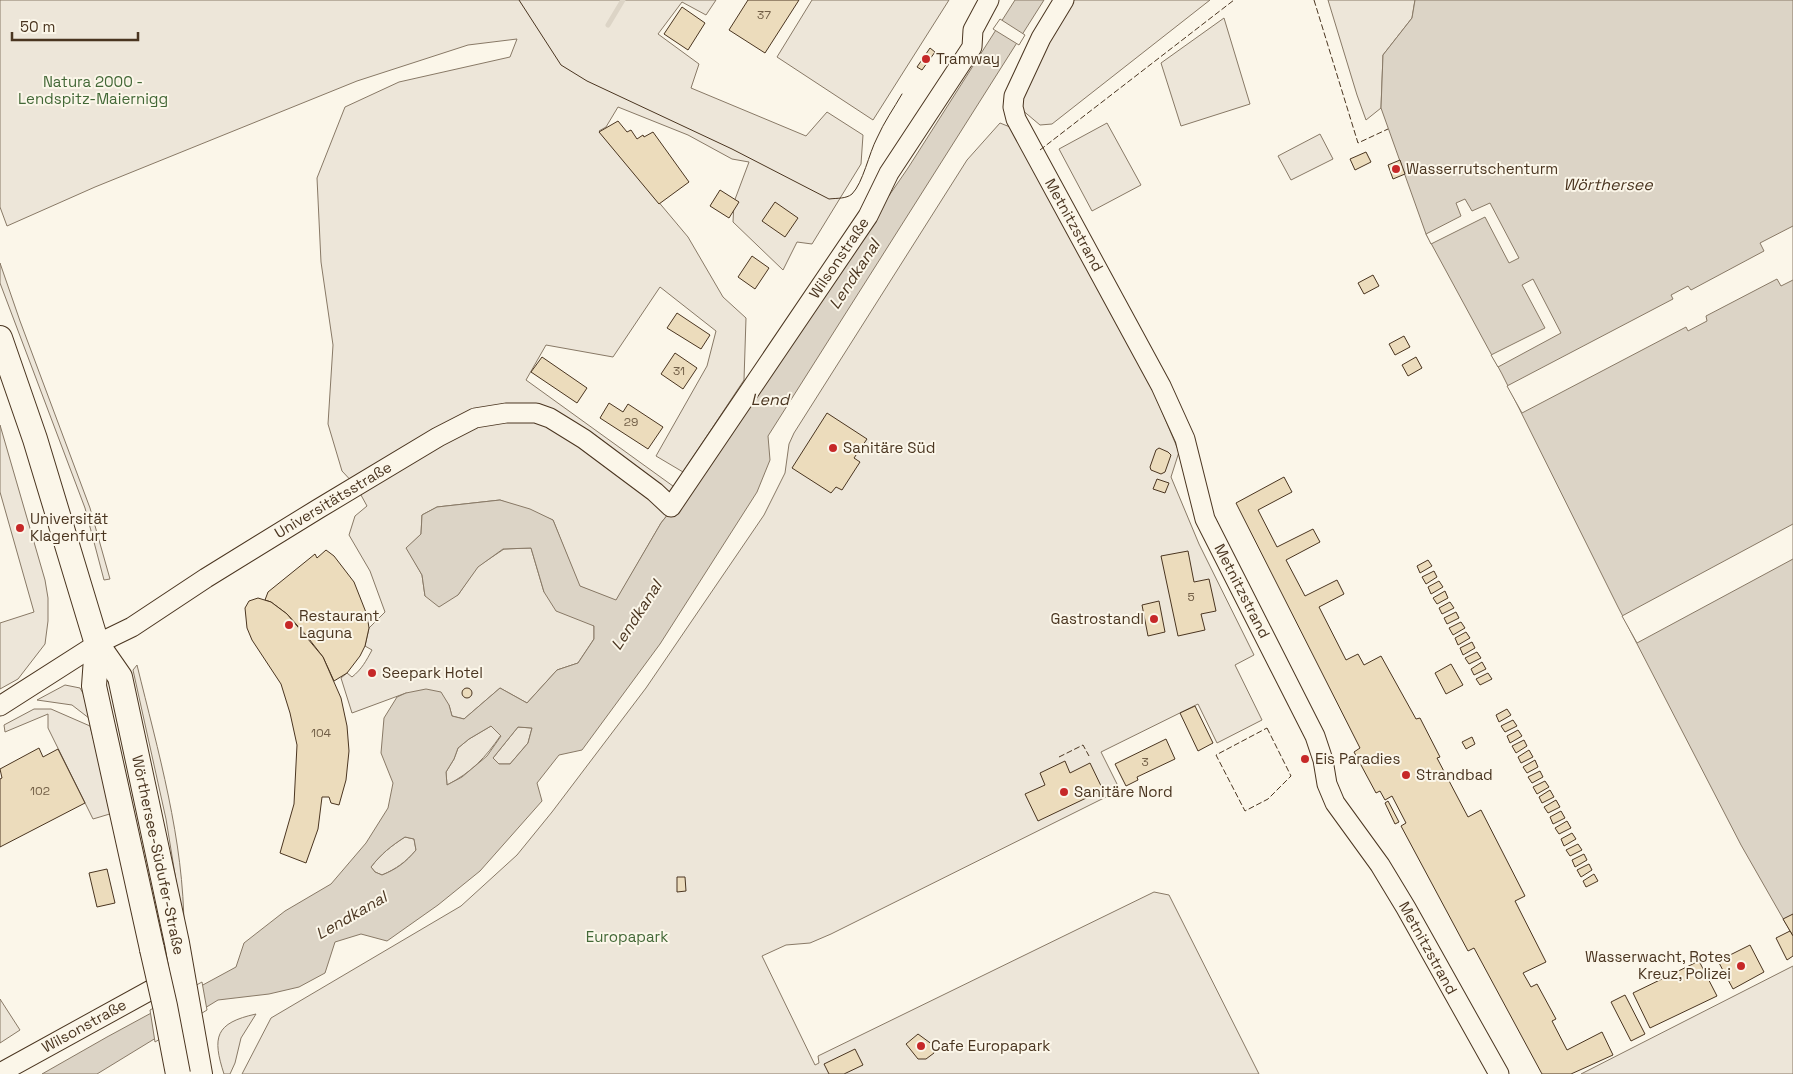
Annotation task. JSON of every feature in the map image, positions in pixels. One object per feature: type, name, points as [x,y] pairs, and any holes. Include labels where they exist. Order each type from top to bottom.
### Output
[{"type":"main road","name":"Wörthersee-Südufer-Straße","points":[[0,338],[35,439],[97,644],[120,677],[177,943],[200,1074]]},
{"type":"main road","name":"Wörthersee-Südufer-Straße","points":[[97,644],[94,686],[178,1074]]},
{"type":"street","name":"Wilsonstraße","points":[[671,507],[868,216],[889,173],[972,47],[973,30],[989,0]]},
{"type":"street","name":"Metnitzstrand","points":[[1064,0],[1041,38],[1014,96],[1016,119],[1161,386],[1185,439],[1206,519],[1315,736],[1323,760],[1327,784],[1335,803],[1380,865],[1499,1074]]},
{"type":"street","name":"Universitätsstraße","points":[[0,706],[97,644],[132,627],[206,578],[302,519],[438,437],[475,418],[506,413],[536,413],[550,418],[584,439],[655,492],[671,507]]},
{"type":"street","name":"Wilsonstraße","points":[[0,1073],[169,980]]},
{"type":"green space","name":"Natura 2000 - Lendspitz-Maiernigg","points":[[0,0],[716,0],[706,15],[682,2],[658,34],[699,64],[691,88],[806,136],[827,112],[863,135],[861,164],[812,244],[797,242],[783,270],[733,222],[734,202],[749,162],[732,159],[688,135],[618,107],[606,127],[599,131],[688,237],[723,297],[746,318],[744,380],[683,472],[656,456],[707,366],[716,331],[660,287],[613,357],[546,345],[526,380],[684,494],[661,523],[616,601],[579,586],[553,520],[500,500],[437,507],[422,515],[421,534],[407,548],[422,575],[425,596],[458,595],[477,567],[504,549],[531,548],[544,592],[594,626],[594,639],[578,663],[557,670],[527,703],[500,688],[464,719],[452,716],[449,705],[406,693],[352,713],[341,678],[347,673],[352,677],[364,665],[372,650],[365,646],[369,628],[385,612],[370,571],[349,535],[355,516],[367,506],[356,486],[342,471],[328,424],[333,345],[321,262],[317,178],[345,107],[399,82],[510,57],[517,39],[468,45],[357,81],[95,187],[7,226],[0,207]]},
{"type":"green space","points":[[812,0],[949,0],[873,120],[777,57]]},
{"type":"green space","points":[[1074,0],[1210,0],[1052,124],[1040,125],[1021,109],[1019,95]]},
{"type":"green space","points":[[1328,0],[1415,0],[1412,18],[1383,55],[1381,108],[1366,120],[1357,95]]},
{"type":"green space","points":[[1224,18],[1250,104],[1181,126],[1161,63]]},
{"type":"green space","name":"Europapark","points":[[1000,123],[1010,127],[1152,388],[1179,452],[1171,477],[1199,544],[1254,655],[1235,665],[1262,720],[1217,743],[1198,704],[1101,752],[1120,790],[831,934],[810,943],[786,945],[762,956],[815,1065],[819,1063],[818,1056],[1154,892],[1169,895],[1259,1074],[242,1074],[271,1018],[461,906],[517,855],[552,812],[646,688],[764,515],[785,473],[789,444],[794,433],[967,160]]},
{"type":"green space","points":[[1107,123],[1141,185],[1092,211],[1059,149]]},
{"type":"green space","points":[[1320,134],[1333,159],[1291,180],[1278,156]]},
{"type":"green space","points":[[0,263],[90,508],[110,579],[104,580],[85,508],[0,283]]},
{"type":"green space","points":[[0,425],[45,580],[48,598],[48,621],[45,644],[18,679],[0,689],[0,623],[34,612],[0,492]]},
{"type":"green space","points":[[137,665],[175,829],[183,896],[184,930],[166,819],[133,670]]},
{"type":"green space","points":[[65,685],[80,688],[88,702],[94,722],[72,705],[37,700]]},
{"type":"green space","points":[[34,709],[51,709],[90,726],[113,813],[93,819],[48,728],[48,714],[5,732],[4,725]]},
{"type":"green space","points":[[491,726],[501,735],[471,770],[447,785],[446,772],[458,748]]},
{"type":"green space","points":[[518,727],[532,728],[528,743],[510,764],[499,764],[493,758]]},
{"type":"green space","points":[[405,837],[414,839],[416,850],[405,862],[392,870],[382,875],[375,872],[371,867],[375,862]]},
{"type":"green space","points":[[1793,966],[1793,1074],[1581,1074]]},
{"type":"green space","points":[[0,999],[20,1030],[0,1043]]},
{"type":"green space","points":[[256,1014],[241,1038],[235,1063],[230,1074],[224,1074],[218,1050],[220,1034],[232,1022]]},
{"type":"water","points":[[1015,0],[1044,0],[768,436],[770,460],[757,492],[660,644],[582,750],[559,755],[537,783],[542,801],[480,871],[438,905],[387,941],[361,934],[335,942],[325,973],[299,987],[269,994],[218,1000],[97,1074],[42,1074],[236,967],[244,943],[285,911],[331,884],[366,843],[388,808],[393,783],[381,753],[384,718],[397,697],[426,689],[441,692],[449,705],[452,716],[464,719],[500,688],[527,703],[557,670],[578,663],[594,639],[594,626],[556,611],[544,592],[531,548],[503,549],[478,567],[458,595],[439,607],[425,596],[422,575],[406,548],[421,534],[422,515],[437,507],[500,500],[530,509],[553,520],[580,586],[616,600],[661,523],[684,494],[908,168]],"holes":[[[491,726],[501,736],[487,756],[462,777],[447,785],[446,772],[458,748]],[[518,727],[532,728],[528,743],[510,764],[499,764],[493,758]],[[405,837],[414,839],[416,850],[405,862],[392,870],[382,875],[375,872],[371,867],[391,847]]]},
{"type":"water","name":"Wörthersee","points":[[1415,0],[1793,0],[1793,936],[1741,845],[1618,607],[1502,374],[1426,234],[1381,108],[1383,55],[1412,18]]},
{"type":"pier","points":[[1000,19],[1025,35],[1019,45],[993,29]]},
{"type":"pier","points":[[1465,199],[1472,211],[1490,203],[1519,258],[1509,263],[1485,217],[1431,244],[1426,234],[1461,216],[1456,203]]},
{"type":"pier","points":[[1793,226],[1793,280],[1781,286],[1777,279],[1706,316],[1707,321],[1688,331],[1686,327],[1522,413],[1507,386],[1673,299],[1671,295],[1688,286],[1691,290],[1764,251],[1760,243]]},
{"type":"pier","points":[[1533,279],[1561,333],[1498,367],[1491,355],[1545,328],[1522,285]]},
{"type":"pier","points":[[1793,524],[1793,559],[1637,643],[1622,616]]},
{"type":"pier","points":[[202,982],[207,1010],[155,1042],[150,1010]]},
{"type":"building","points":[[748,0],[799,0],[765,53],[729,30]]},
{"type":"building","points":[[682,7],[705,23],[688,50],[664,34]]},
{"type":"building","name":"Tramway","points":[[930,48],[935,52],[922,70],[917,67]]},
{"type":"building","points":[[618,121],[627,132],[631,130],[637,139],[653,132],[689,182],[659,204],[599,132]]},
{"type":"building","points":[[1366,152],[1371,162],[1355,170],[1350,159]]},
{"type":"building","name":"Wasserrutschenturm","points":[[1400,160],[1405,174],[1393,179],[1388,165]]},
{"type":"building","points":[[720,190],[739,202],[729,218],[710,206]]},
{"type":"building","points":[[775,202],[798,218],[785,237],[762,221]]},
{"type":"building","points":[[752,256],[769,268],[755,289],[738,277]]},
{"type":"building","points":[[1373,275],[1379,286],[1364,294],[1358,283]]},
{"type":"building","points":[[677,313],[710,335],[701,349],[667,328]]},
{"type":"building","points":[[1404,336],[1410,347],[1395,355],[1389,344]]},
{"type":"building","points":[[675,353],[697,368],[683,389],[661,374]]},
{"type":"building","points":[[542,357],[587,388],[577,403],[531,372]]},
{"type":"building","points":[[1416,357],[1422,368],[1408,376],[1402,365]]},
{"type":"building","points":[[609,403],[623,412],[628,404],[663,427],[648,449],[600,418]]},
{"type":"building","name":"Sanitäre Süd","points":[[827,413],[867,439],[854,458],[860,462],[842,490],[836,487],[831,493],[792,468]]},
{"type":"building","points":[[1159,448],[1171,455],[1165,472],[1161,474],[1151,470],[1150,467],[1156,450]]},
{"type":"building","name":"Strandbad","points":[[1284,477],[1292,492],[1258,510],[1277,547],[1313,529],[1320,542],[1286,560],[1305,596],[1337,580],[1344,594],[1319,607],[1346,660],[1358,654],[1364,665],[1381,656],[1416,719],[1420,718],[1440,757],[1437,758],[1468,817],[1481,810],[1525,896],[1515,901],[1546,962],[1523,973],[1531,987],[1537,984],[1556,1019],[1552,1021],[1567,1050],[1602,1032],[1613,1055],[1571,1074],[1542,1074],[1474,948],[1468,951],[1401,826],[1406,823],[1392,796],[1385,800],[1380,791],[1376,793],[1354,752],[1360,748],[1236,503]]},
{"type":"building","points":[[1157,479],[1169,483],[1165,493],[1153,489]]},
{"type":"building","points":[[326,550],[334,556],[354,582],[367,615],[369,628],[365,646],[360,656],[347,673],[334,681],[323,657],[306,635],[287,614],[271,602],[265,600],[268,592],[315,554],[317,558]]},
{"type":"building","points":[[1188,551],[1194,582],[1209,579],[1216,611],[1201,614],[1205,630],[1178,636],[1161,556]]},
{"type":"building","points":[[1428,560],[1432,566],[1420,573],[1417,566]]},
{"type":"building","points":[[1434,571],[1437,577],[1426,584],[1422,577]]},
{"type":"building","points":[[1439,581],[1443,587],[1431,594],[1428,587]]},
{"type":"building","points":[[1445,591],[1448,598],[1437,604],[1433,598]]},
{"type":"building","points":[[258,598],[271,602],[287,614],[323,657],[341,698],[347,726],[349,751],[346,780],[339,805],[331,803],[329,797],[322,797],[318,829],[306,863],[280,853],[294,804],[297,745],[281,684],[252,640],[247,628],[245,608],[249,601]]},
{"type":"building","name":"Gastrostandl","points":[[1159,601],[1165,632],[1148,636],[1142,605]]},
{"type":"building","points":[[1450,602],[1454,608],[1442,614],[1439,608]]},
{"type":"building","points":[[1456,612],[1459,618],[1447,624],[1444,618]]},
{"type":"building","points":[[1461,622],[1465,628],[1453,635],[1449,628]]},
{"type":"building","points":[[1466,632],[1470,638],[1458,645],[1455,638]]},
{"type":"building","points":[[1472,642],[1475,648],[1463,655],[1460,648]]},
{"type":"building","points":[[1477,652],[1481,658],[1469,664],[1465,658]]},
{"type":"building","points":[[1482,662],[1486,669],[1474,675],[1471,669]]},
{"type":"building","points":[[1451,664],[1463,685],[1446,694],[1435,673]]},
{"type":"building","points":[[1488,673],[1492,679],[1480,685],[1476,679]]},
{"type":"building","points":[[465,688],[469,688],[472,693],[471,697],[465,698],[462,695],[462,691]]},
{"type":"building","points":[[1195,706],[1213,743],[1198,751],[1180,713]]},
{"type":"building","points":[[1507,709],[1511,715],[1499,722],[1496,715]]},
{"type":"building","points":[[1513,720],[1517,726],[1505,732],[1501,726]]},
{"type":"building","points":[[1518,730],[1522,736],[1510,743],[1507,736]]},
{"type":"building","points":[[1472,737],[1475,744],[1466,749],[1462,742]]},
{"type":"building","points":[[1166,739],[1175,759],[1137,777],[1138,780],[1126,786],[1115,764]]},
{"type":"building","points":[[1524,740],[1527,746],[1516,753],[1512,746]]},
{"type":"building","points":[[39,748],[43,757],[58,749],[85,803],[0,847],[0,779],[2,778],[0,769]]},
{"type":"building","points":[[1529,750],[1533,757],[1521,763],[1518,757]]},
{"type":"building","points":[[1535,760],[1538,767],[1527,773],[1523,767]]},
{"type":"building","name":"Sanitäre Nord","points":[[1065,761],[1070,773],[1090,763],[1103,790],[1038,821],[1025,794],[1045,785],[1040,773]]},
{"type":"building","points":[[1540,771],[1543,777],[1532,783],[1528,777]]},
{"type":"building","points":[[1545,781],[1549,787],[1537,794],[1533,787]]},
{"type":"building","points":[[1550,790],[1554,797],[1542,803],[1539,797]]},
{"type":"building","points":[[1556,800],[1560,807],[1548,813],[1544,807]]},
{"type":"building","points":[[1388,801],[1399,822],[1395,824],[1385,803]]},
{"type":"building","points":[[1561,811],[1565,818],[1553,824],[1550,817]]},
{"type":"building","points":[[1567,821],[1571,828],[1559,834],[1555,828]]},
{"type":"building","points":[[1572,833],[1576,839],[1564,846],[1561,839]]},
{"type":"building","points":[[1578,844],[1582,850],[1570,856],[1566,850]]},
{"type":"building","points":[[1584,854],[1587,860],[1575,867],[1572,860]]},
{"type":"building","points":[[1589,864],[1592,870],[1581,877],[1577,870]]},
{"type":"building","points":[[107,869],[115,903],[97,907],[89,873]]},
{"type":"building","points":[[1594,874],[1598,881],[1586,887],[1583,881]]},
{"type":"building","points":[[677,877],[685,877],[686,891],[677,892]]},
{"type":"building","points":[[1793,914],[1793,936],[1783,919]]},
{"type":"building","points":[[1790,931],[1793,936],[1793,956],[1787,960],[1776,938]]},
{"type":"building","name":"Wasserwacht, Rotes Kreuz, Polizei","points":[[1750,945],[1764,972],[1733,989],[1718,961]]},
{"type":"building","points":[[1699,961],[1717,996],[1650,1028],[1633,993]]},
{"type":"building","points":[[1625,995],[1645,1034],[1631,1041],[1611,1002]]},
{"type":"building","name":"Cafe Europapark","points":[[918,1034],[933,1045],[934,1053],[926,1059],[918,1059],[906,1044]]},
{"type":"building","points":[[855,1049],[863,1065],[844,1074],[829,1074],[824,1064]]},
{"type":"waterway","points":[[608,25],[623,0]]},
{"type":"tram line","points":[[519,0],[561,65],[587,81],[732,149],[829,199],[847,197],[856,189],[874,144],[902,94]]},
{"type":"fence","points":[[1040,150],[1234,0]]},
{"type":"fence","points":[[1314,0],[1358,143],[1388,129]]},
{"type":"fence","points":[[1267,728],[1291,776],[1268,799],[1245,811],[1216,755],[1267,728]]},
{"type":"fence","points":[[1059,757],[1083,745],[1089,756]]},
{"type":"place","name":"Tramway","points":[[926,59]]},
{"type":"place","name":"Wasserrutschenturm","points":[[1396,169]]},
{"type":"place","name":"Sanitäre Süd","points":[[833,448]]},
{"type":"place","name":"Universität Klagenfurt","points":[[20,528]]},
{"type":"place","name":"Gastrostandl","points":[[1154,619]]},
{"type":"place","name":"Restaurant Laguna","points":[[289,625]]},
{"type":"place","name":"Seepark Hotel","points":[[372,673]]},
{"type":"place","name":"Eis Paradies","points":[[1305,759]]},
{"type":"place","name":"Strandbad","points":[[1406,775]]},
{"type":"place","name":"Sanitäre Nord","points":[[1064,792]]},
{"type":"place","name":"Wasserwacht, Rotes Kreuz, Polizei","points":[[1741,966]]},
{"type":"place","name":"Cafe Europapark","points":[[921,1046]]},
{"type":"water label","name":"Lendkanal","points":[[854,274]]},
{"type":"water label","name":"Lend","points":[[770,399]]},
{"type":"water label","name":"Lendkanal","points":[[636,615]]},
{"type":"water label","name":"Lendkanal","points":[[351,915]]}]
